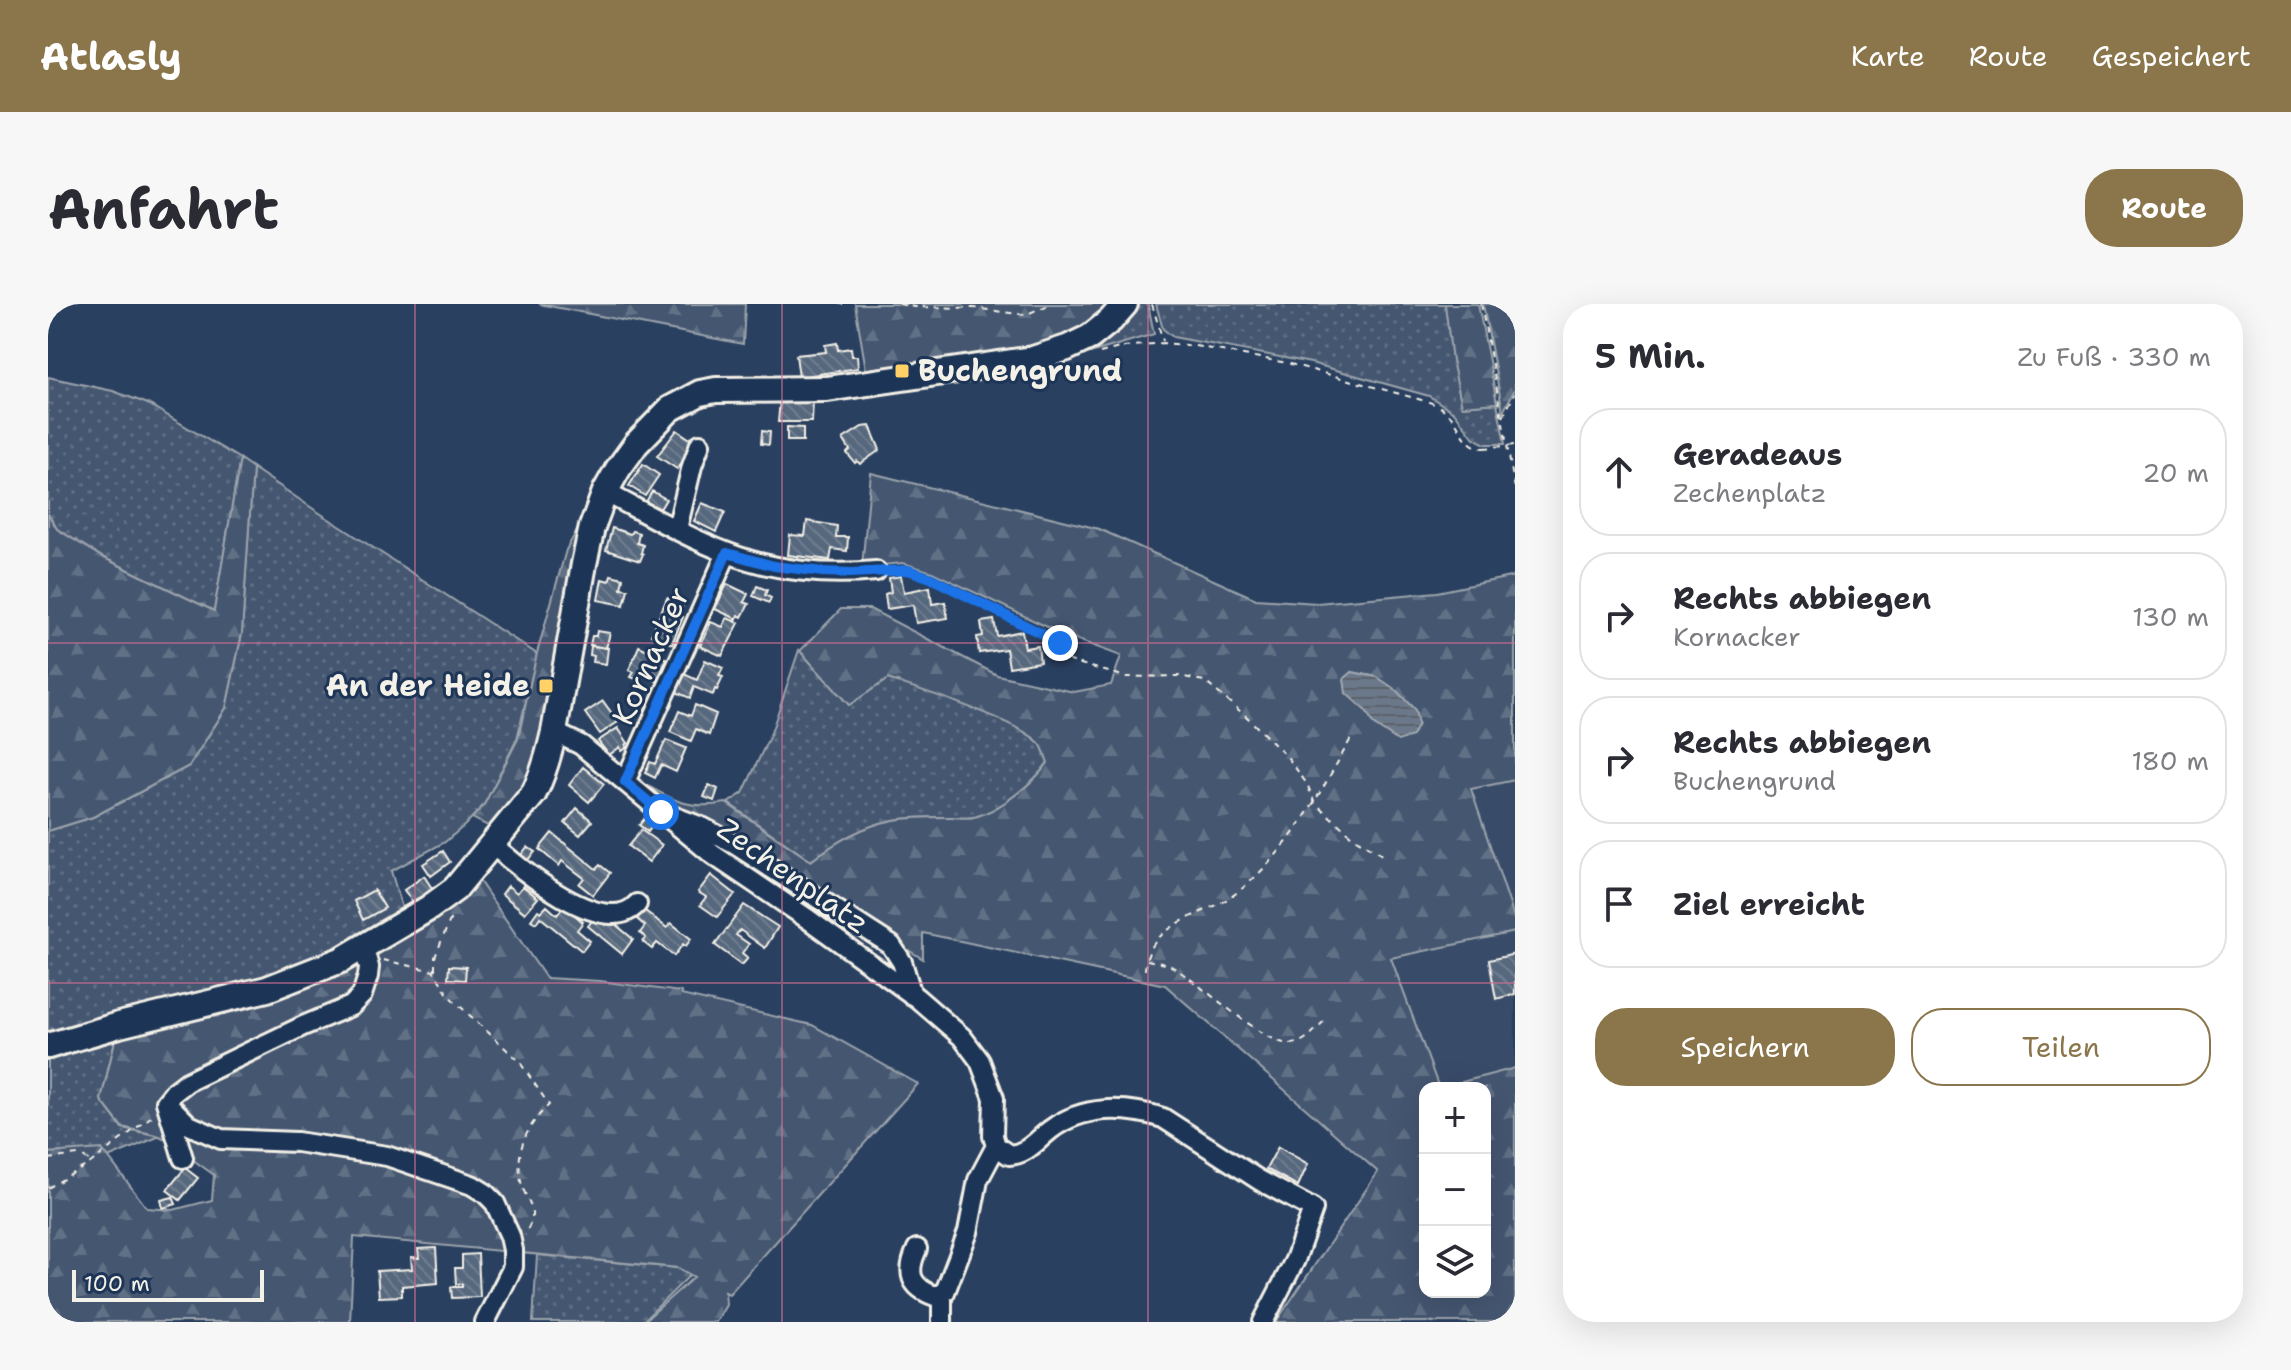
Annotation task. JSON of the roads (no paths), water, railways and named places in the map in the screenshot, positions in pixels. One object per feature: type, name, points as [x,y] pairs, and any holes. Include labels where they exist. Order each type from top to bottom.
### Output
[{"type":"main road","points":[[48,1046],[119,1025],[267,989],[365,952],[455,889],[534,793],[547,765],[584,564],[592,527],[605,492],[618,469],[659,419],[682,401],[716,390],[827,389],[1033,359],[1090,337],[1125,304]]},
{"type":"street","points":[[677,529],[700,444]]},
{"type":"street","points":[[605,492],[727,553],[774,566],[851,573],[876,571]]},
{"type":"street","name":"Kornacker","points":[[625,782],[727,553]]},
{"type":"street","name":"Zechenplatz","points":[[554,732],[581,745],[712,854],[915,996],[962,1037],[980,1061],[994,1098],[993,1136],[996,1146]]},
{"type":"street","points":[[661,812],[704,828],[734,844],[891,945],[902,962],[915,996]]},
{"type":"street","points":[[493,845],[545,886],[600,913],[614,915],[630,912],[637,904]]},
{"type":"street","points":[[166,1102],[187,1082],[351,1006],[365,989],[369,967],[365,952]]},
{"type":"street","points":[[166,1102],[183,1158]]},
{"type":"street","points":[[166,1102],[189,1125],[221,1139],[297,1142],[387,1156],[472,1185],[485,1193],[495,1203],[513,1250],[513,1267],[485,1322]]},
{"type":"street","points":[[917,1249],[910,1268],[919,1290],[935,1296],[945,1292],[968,1232],[978,1180],[996,1146],[1009,1155],[1021,1154],[1054,1127],[1082,1113],[1111,1109],[1147,1113],[1163,1118],[1259,1180],[1313,1209],[1295,1260],[1263,1322]]},
{"type":"street","points":[[942,1293],[944,1321]]},
{"type":"place","name":"Buchengrund","points":[[902,371]]},
{"type":"place","name":"An der Heide","points":[[546,686]]}]
